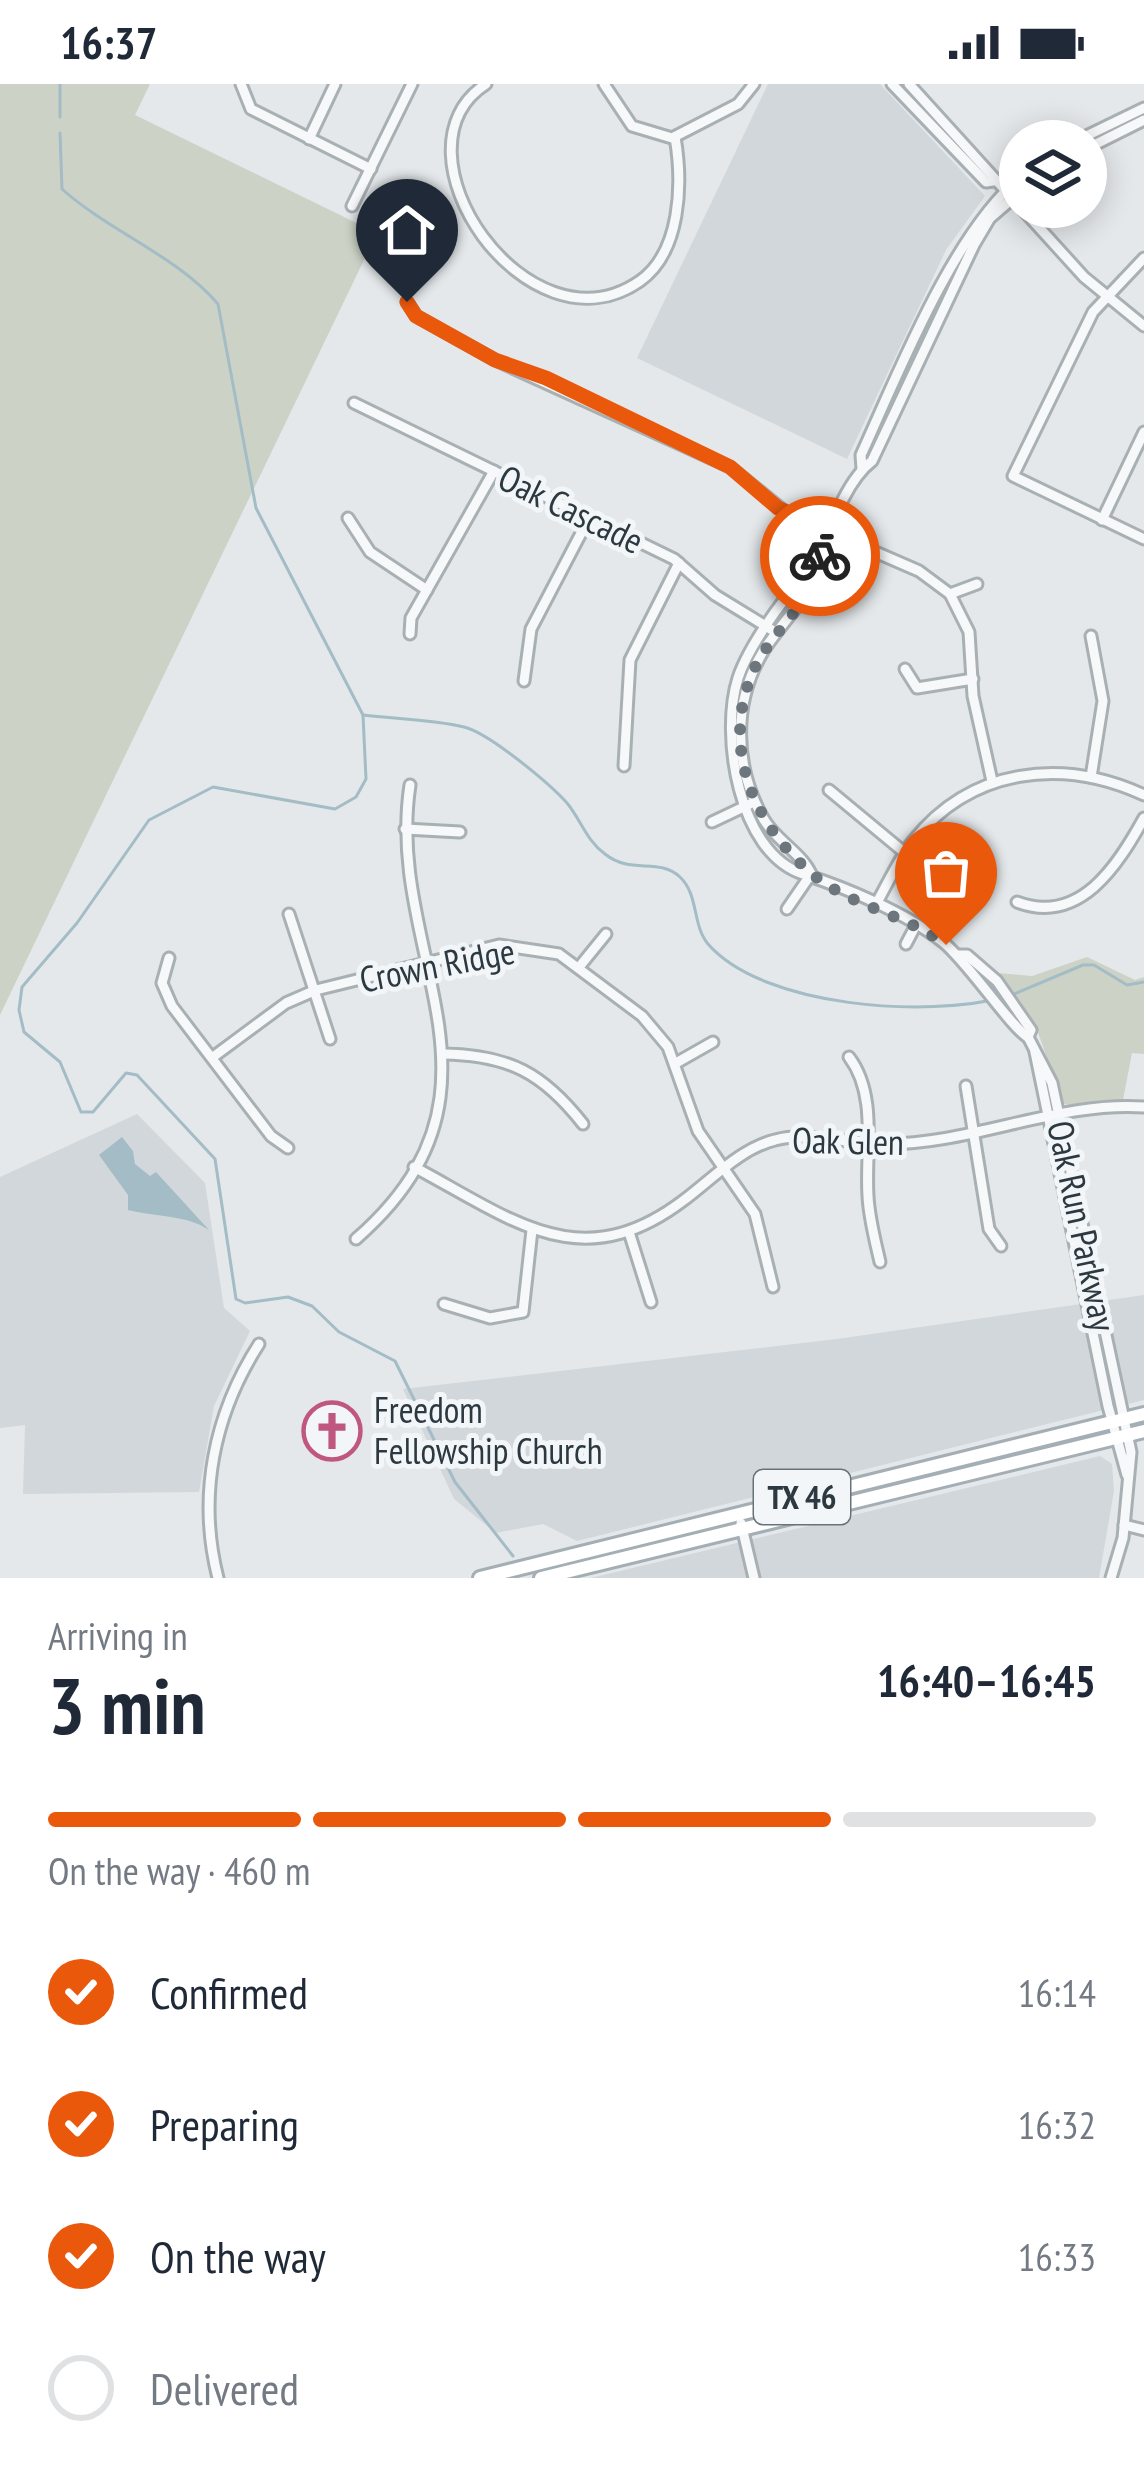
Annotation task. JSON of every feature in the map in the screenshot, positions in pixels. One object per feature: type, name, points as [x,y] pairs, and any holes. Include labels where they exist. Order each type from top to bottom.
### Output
[{"type":"main road","name":"TX 46","points":[[480,1578],[1144,1414]]},
{"type":"main road","name":"TX 46","points":[[541,1578],[1144,1431]]},
{"type":"street","points":[[241,84],[251,109],[371,169]]},
{"type":"street","points":[[309,139],[335,84]]},
{"type":"street","points":[[352,206],[412,84]]},
{"type":"street","points":[[604,84],[632,126],[648,135],[675,137],[738,104],[754,84]]},
{"type":"street","points":[[892,84],[986,182],[993,181]]},
{"type":"street","points":[[908,84],[995,174],[993,181]]},
{"type":"street","points":[[483,85],[464,104],[450,130],[449,169],[490,243],[515,272],[541,290],[578,302],[602,302],[631,287],[662,260],[673,232],[675,137]]},
{"type":"street","points":[[1107,126],[1144,108]]},
{"type":"street","points":[[1107,138],[1144,120]]},
{"type":"street","points":[[993,181],[999,188]]},
{"type":"street","name":"Oak Run Parkway","points":[[999,206],[927,331],[872,461],[862,469],[812,574],[772,630],[752,672],[740,723],[742,761],[750,805],[811,874],[916,925],[977,969],[1044,1059],[1127,1475],[1124,1525],[1111,1578]]},
{"type":"street","points":[[1037,228],[1104,296],[1144,326]]},
{"type":"street","points":[[1144,258],[1104,296],[1013,476],[1144,539]]},
{"type":"street","points":[[407,302],[416,316],[495,360],[693,445],[741,474],[788,514],[919,571],[950,594],[969,632],[992,782]]},
{"type":"street","name":"Oak Cascade","points":[[354,403],[679,562],[715,595],[772,630]]},
{"type":"street","points":[[1102,520],[1144,432]]},
{"type":"street","points":[[410,634],[411,618],[494,471]]},
{"type":"street","points":[[348,518],[370,552],[427,590]]},
{"type":"street","points":[[524,681],[531,629],[590,518]]},
{"type":"street","points":[[624,766],[630,660],[679,562]]},
{"type":"street","points":[[950,594],[977,584]]},
{"type":"street","points":[[1091,636],[1103,701],[1091,777]]},
{"type":"street","points":[[905,669],[917,688],[973,680]]},
{"type":"street","points":[[875,906],[905,853],[944,808],[992,782],[1039,772],[1091,777],[1144,795]]},
{"type":"street","points":[[356,1239],[382,1213],[413,1167],[435,1115],[443,1054],[428,959],[407,874],[410,784]]},
{"type":"street","points":[[829,790],[905,853]]},
{"type":"street","points":[[712,822],[750,805]]},
{"type":"street","points":[[1017,902],[1044,909],[1088,892],[1117,866],[1144,818]]},
{"type":"street","points":[[405,830],[460,832]]},
{"type":"street","points":[[788,909],[811,874]]},
{"type":"street","points":[[289,914],[330,1039]]},
{"type":"street","points":[[906,944],[916,925]]},
{"type":"street","points":[[580,966],[606,934]]},
{"type":"street","name":"Crown Ridge","points":[[213,1058],[286,1003],[316,991],[428,959],[508,945],[543,949],[580,966],[651,1025],[676,1063],[698,1131],[755,1214],[772,1287]]},
{"type":"street","points":[[169,958],[161,975],[168,999],[271,1136],[288,1148]]},
{"type":"street","points":[[676,1063],[712,1042]]},
{"type":"street","points":[[443,1054],[519,1064],[549,1084],[584,1124]]},
{"type":"street","points":[[848,1057],[859,1076],[869,1144],[868,1202],[880,1262]]},
{"type":"street","points":[[966,1086],[970,1135],[989,1229],[1001,1246]]},
{"type":"street","name":"Oak Glen","points":[[413,1167],[532,1230],[572,1242],[577,1237],[629,1232],[663,1216],[725,1169],[778,1139],[869,1144],[970,1135],[1054,1117],[1144,1107]]},
{"type":"street","points":[[444,1304],[490,1318],[523,1312],[532,1230]]},
{"type":"street","points":[[629,1232],[651,1302]]},
{"type":"street","points":[[213,1576],[209,1505],[214,1449],[226,1406],[259,1344]]},
{"type":"street","points":[[739,1512],[754,1578]]},
{"type":"street","points":[[1124,1525],[1144,1530]]},
{"type":"shaded area","points":[[0,84],[150,84],[135,115],[377,233],[0,1015]]},
{"type":"shaded area","points":[[768,84],[880,84],[985,196],[946,250],[847,459],[637,358]]},
{"type":"shaded area","points":[[1087,957],[1135,980],[1144,977],[1144,1054],[1132,1053],[1123,1100],[1070,1106],[1063,1103],[1036,1027],[998,973],[1032,976]]},
{"type":"shaded area","points":[[137,1114],[205,1183],[224,1308],[250,1331],[214,1406],[199,1492],[23,1494],[25,1425],[0,1428],[0,1177]]},
{"type":"shaded area","points":[[1144,1295],[1144,1400],[577,1541],[543,1524],[496,1533],[454,1499],[403,1389],[837,1339]]},
{"type":"shaded area","points":[[1100,1456],[1112,1464],[1114,1491],[1099,1578],[591,1578]]},
{"type":"water","points":[[122,1137],[133,1151],[135,1164],[150,1176],[156,1172],[209,1230],[181,1219],[128,1210],[128,1195],[99,1155]]},
{"type":"waterway","points":[[60,84],[60,117]]},
{"type":"waterway","points":[[60,133],[62,189],[183,272],[218,304],[256,508],[363,715],[366,779],[356,797],[335,809],[213,787],[149,820],[77,923],[22,987],[19,1010],[24,1032],[60,1062],[81,1112],[93,1112],[126,1073],[137,1075],[215,1159],[236,1299],[245,1303],[288,1297],[312,1306],[339,1332],[395,1361],[455,1482],[513,1556]]},
{"type":"waterway","points":[[363,715],[452,724],[488,739],[558,794],[605,854],[625,864],[663,868],[680,877],[708,944],[734,966],[767,982],[806,994],[892,1006],[934,1007],[1005,997]]},
{"type":"waterway","points":[[1014,994],[1083,965],[1094,965],[1127,985],[1144,982]]},
{"type":"way so far","points":[[820,556],[810,589],[765,649],[747,687],[740,737],[746,780],[771,830],[811,874],[916,925],[946,945]]},
{"type":"place","name":"Freedom Fellowship Church","points":[[332,1431]]},
{"type":"route","points":[[407,302],[416,316],[495,360],[546,378],[741,474],[778,508],[831,532],[820,556]]}]
